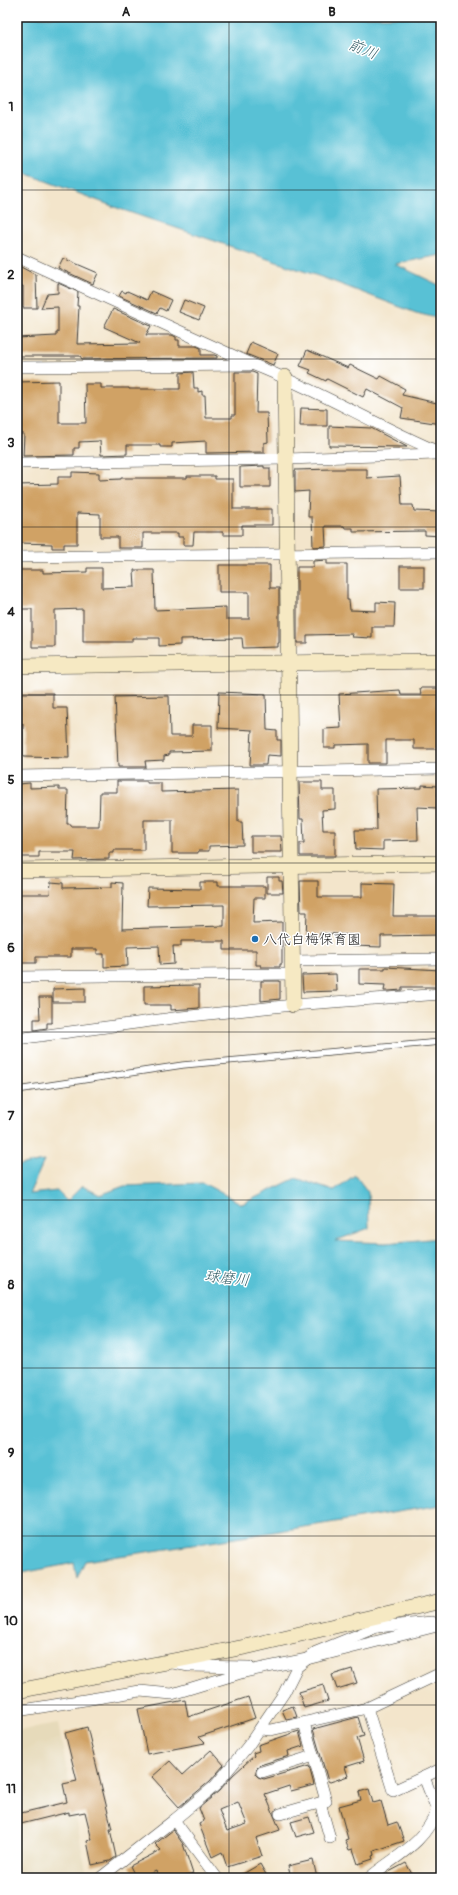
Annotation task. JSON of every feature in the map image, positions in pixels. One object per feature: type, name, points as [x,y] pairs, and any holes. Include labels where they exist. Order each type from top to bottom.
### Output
[{"type":"street","points":[[17,257],[254,365],[286,377],[416,443],[441,454]]},
{"type":"street","points":[[17,367],[254,365]]},
{"type":"street","points":[[286,377],[293,1005]]},
{"type":"street","points":[[17,463],[287,459],[441,454]]},
{"type":"street","points":[[17,558],[441,552]]},
{"type":"street","points":[[17,666],[289,664],[441,661]]},
{"type":"street","points":[[17,776],[441,769]]},
{"type":"street","points":[[17,870],[441,864]]},
{"type":"street","points":[[17,977],[293,968],[441,959]]},
{"type":"street","points":[[17,1039],[181,1017],[293,1005],[441,994]]},
{"type":"street","points":[[17,1691],[376,1622],[441,1602]]},
{"type":"street","points":[[100,1878],[215,1786],[261,1729],[284,1693],[297,1667],[306,1659],[316,1652],[376,1622],[441,1621]]},
{"type":"street","points":[[17,1711],[140,1691],[172,1694],[265,1667],[306,1659],[441,1625]]},
{"type":"street","points":[[168,1662],[189,1666],[265,1667]]},
{"type":"street","points":[[261,1729],[271,1730],[367,1708],[441,1673]]},
{"type":"street","points":[[367,1708],[393,1791],[441,1769]]},
{"type":"street","points":[[280,1814],[326,1801],[304,1723]]},
{"type":"street","points":[[262,1772],[313,1756]]},
{"type":"street","points":[[369,1878],[407,1852],[432,1824],[437,1810],[424,1777]]},
{"type":"street","points":[[320,1803],[330,1838]]},
{"type":"street","points":[[174,1820],[217,1878]]},
{"type":"lane","points":[[17,1090],[184,1065],[441,1042]]},
{"type":"shaded area","points":[[58,1724],[87,1875],[84,1878],[17,1878],[17,1731]]},
{"type":"water","name":"前川","points":[[17,17],[441,17],[441,255],[395,264],[441,286],[441,319],[416,313],[324,278],[120,209],[17,170]]},
{"type":"water","name":"球磨川","points":[[44,1161],[29,1194],[57,1191],[67,1201],[82,1186],[100,1195],[124,1186],[203,1183],[242,1204],[296,1178],[333,1191],[355,1175],[368,1192],[369,1228],[335,1241],[386,1243],[441,1238],[441,1505],[85,1561],[77,1578],[74,1563],[17,1574],[17,1166]]},
{"type":"building","points":[[63,258],[98,273],[93,284],[58,268]]},
{"type":"building","points":[[17,265],[36,275],[37,308],[23,308],[23,286],[17,286]]},
{"type":"building","points":[[58,283],[78,292],[77,306],[79,306],[77,344],[140,343],[104,327],[113,309],[151,326],[146,335],[172,335],[176,337],[176,340],[179,340],[179,346],[196,346],[201,348],[201,355],[214,355],[217,356],[217,358],[82,359],[80,356],[17,356],[17,338],[56,336],[56,333],[58,333],[58,307],[41,308],[47,294],[58,293]]},
{"type":"building","points":[[122,291],[126,293],[127,291],[147,300],[151,291],[171,300],[166,311],[160,308],[157,313],[119,296]]},
{"type":"building","points":[[184,300],[204,308],[199,320],[179,312]]},
{"type":"building","points":[[251,342],[278,354],[273,365],[246,354]]},
{"type":"building","points":[[307,350],[348,368],[350,365],[379,379],[381,376],[405,389],[402,395],[441,404],[441,424],[401,418],[403,408],[367,389],[363,397],[327,379],[326,381],[309,373],[311,370],[300,366]]},
{"type":"building","points":[[193,372],[194,388],[198,388],[198,392],[202,391],[202,395],[205,395],[206,418],[232,418],[232,415],[235,415],[235,372],[252,372],[257,374],[256,413],[267,413],[268,442],[264,443],[264,452],[206,453],[206,441],[172,443],[172,447],[160,447],[160,445],[127,445],[127,454],[101,455],[100,441],[79,442],[79,448],[74,448],[74,455],[23,456],[24,434],[17,434],[17,382],[59,381],[59,423],[86,423],[85,384],[101,384],[101,388],[180,389],[180,373]]},
{"type":"building","points":[[301,408],[327,409],[327,426],[300,426]]},
{"type":"building","points":[[329,426],[371,428],[407,447],[329,446]]},
{"type":"building","points":[[264,466],[264,468],[270,468],[270,487],[240,487],[240,467]]},
{"type":"building","points":[[367,469],[367,478],[400,476],[402,505],[413,505],[414,511],[441,512],[441,536],[425,535],[425,531],[353,532],[353,528],[345,528],[344,526],[325,526],[326,546],[313,547],[312,517],[308,517],[309,491],[295,492],[295,470]]},
{"type":"building","points":[[72,472],[99,473],[99,480],[121,478],[187,478],[187,476],[215,476],[215,479],[233,479],[233,509],[272,509],[272,525],[242,525],[242,535],[223,535],[223,532],[194,532],[193,545],[183,545],[183,537],[178,537],[178,533],[143,533],[143,548],[118,548],[118,537],[100,537],[100,514],[77,513],[77,544],[64,544],[64,548],[52,548],[52,544],[19,543],[17,485],[58,484],[58,477],[72,477]]},
{"type":"building","points":[[327,560],[327,564],[347,564],[347,600],[349,600],[350,610],[376,611],[376,602],[395,603],[394,627],[372,627],[372,638],[352,637],[353,634],[307,635],[307,643],[297,643],[297,567],[313,567],[313,561]]},
{"type":"building","points":[[219,565],[270,565],[270,588],[279,588],[278,647],[243,648],[242,638],[180,639],[180,645],[159,646],[159,638],[132,638],[132,642],[83,642],[83,609],[55,610],[55,647],[32,647],[32,609],[20,609],[19,570],[43,570],[43,573],[87,572],[87,568],[102,568],[102,588],[135,587],[134,570],[154,570],[155,610],[226,607],[226,619],[249,619],[249,592],[219,592]]},
{"type":"building","points":[[400,566],[424,566],[424,588],[400,588]]},
{"type":"building","points":[[420,688],[441,688],[441,749],[414,749],[414,740],[386,740],[386,763],[368,763],[368,744],[335,745],[335,748],[324,748],[324,729],[341,728],[339,694],[400,690],[401,695],[421,695]]},
{"type":"building","points":[[219,692],[266,694],[267,730],[277,731],[277,740],[281,740],[281,756],[267,755],[266,765],[250,765],[252,730],[218,728]]},
{"type":"building","points":[[17,693],[53,693],[53,708],[67,708],[69,758],[23,757],[23,724],[18,724]]},
{"type":"building","points":[[169,696],[170,736],[192,736],[192,725],[212,725],[212,751],[169,752],[169,755],[164,756],[164,760],[145,761],[146,767],[118,767],[115,697]]},
{"type":"building","points":[[117,781],[147,781],[147,783],[161,783],[161,792],[238,790],[238,822],[242,822],[243,845],[209,846],[209,851],[198,851],[198,853],[172,853],[172,820],[144,820],[144,850],[114,850],[114,853],[109,853],[109,859],[74,860],[75,852],[39,852],[39,857],[19,857],[20,803],[18,803],[18,784],[30,783],[30,788],[59,787],[59,790],[68,790],[67,824],[71,824],[71,826],[99,826],[100,792],[117,792]]},
{"type":"building","points":[[299,782],[322,782],[322,790],[335,790],[335,809],[322,810],[323,830],[335,830],[335,856],[300,856],[300,843],[304,843],[303,819],[300,819]]},
{"type":"building","points":[[422,785],[438,786],[437,808],[417,807],[418,840],[383,841],[383,850],[356,849],[355,830],[377,830],[376,789],[422,788]]},
{"type":"building","points":[[251,836],[281,836],[282,852],[251,852]]},
{"type":"building","points":[[267,877],[279,877],[279,881],[282,881],[283,893],[267,893]]},
{"type":"building","points":[[300,881],[318,881],[318,897],[362,897],[362,883],[394,884],[393,916],[441,916],[441,935],[381,936],[381,947],[352,946],[352,935],[320,933],[319,938],[306,938],[307,912],[301,912]]},
{"type":"building","points":[[51,882],[63,883],[63,888],[112,887],[112,882],[123,883],[122,929],[224,926],[224,905],[147,906],[148,888],[200,889],[200,882],[218,882],[218,886],[265,886],[265,898],[254,898],[253,923],[282,922],[282,964],[280,964],[280,967],[261,967],[261,965],[256,965],[256,950],[224,950],[224,941],[181,941],[181,946],[173,946],[174,964],[160,965],[159,946],[127,947],[128,966],[104,967],[104,954],[97,954],[97,949],[71,949],[71,957],[36,957],[36,963],[17,963],[18,894],[50,894]]},
{"type":"building","points":[[385,967],[441,970],[441,987],[402,987],[402,990],[384,991],[385,985],[359,984],[359,969],[385,969]]},
{"type":"building","points":[[336,974],[337,991],[303,992],[302,975]]},
{"type":"building","points":[[261,981],[280,981],[280,999],[261,1001]]},
{"type":"building","points":[[199,985],[199,1008],[171,1010],[171,1005],[144,1005],[144,986]]},
{"type":"building","points":[[85,988],[85,1002],[53,1002],[53,989]]},
{"type":"building","points":[[39,997],[52,997],[52,1023],[47,1023],[47,1028],[34,1030],[34,1019],[40,1019]]},
{"type":"building","points":[[352,1669],[357,1683],[337,1689],[332,1675]]},
{"type":"building","points":[[323,1685],[328,1701],[304,1708],[299,1692]]},
{"type":"building","points":[[248,1697],[255,1718],[199,1737],[205,1743],[147,1754],[138,1709],[185,1700],[188,1717]]},
{"type":"building","points":[[293,1706],[297,1717],[286,1719],[282,1710]]},
{"type":"building","points":[[358,1717],[364,1736],[357,1738],[364,1761],[345,1767],[348,1776],[330,1782],[328,1781],[313,1729]]},
{"type":"building","points":[[87,1727],[112,1829],[110,1829],[116,1857],[110,1861],[92,1865],[87,1841],[92,1840],[85,1812],[69,1815],[69,1812],[17,1825],[17,1814],[67,1802],[63,1784],[77,1781],[65,1733]]},
{"type":"building","points":[[299,1731],[303,1746],[288,1751],[289,1756],[260,1765],[255,1774],[264,1779],[309,1766],[314,1785],[291,1791],[289,1786],[265,1794],[280,1830],[256,1838],[262,1856],[227,1867],[222,1852],[212,1857],[199,1824],[204,1821],[199,1808],[219,1791],[233,1775],[254,1756],[253,1753],[259,1751],[258,1745]],"holes":[[[238,1802],[247,1824],[227,1831],[219,1810]]]},
{"type":"building","points":[[211,1750],[224,1765],[210,1781],[179,1807],[152,1777],[170,1761],[183,1775]]},
{"type":"building","points":[[369,1789],[373,1803],[381,1801],[388,1825],[397,1822],[404,1841],[374,1851],[375,1855],[372,1856],[373,1859],[358,1864],[353,1849],[349,1850],[345,1840],[348,1839],[339,1806],[361,1800],[359,1792]]},
{"type":"building","points":[[309,1817],[314,1832],[296,1837],[291,1822]]},
{"type":"building","points":[[173,1830],[183,1844],[193,1874],[180,1878],[158,1878],[156,1871],[141,1878],[136,1878],[130,1866],[161,1850],[155,1844]]},
{"type":"building","points":[[313,1860],[317,1878],[291,1878],[288,1866]]},
{"type":"building","points":[[406,1863],[414,1878],[380,1878],[387,1873]]},
{"type":"building","points":[[260,1864],[268,1878],[236,1878]]},
{"type":"place","name":"八代白梅保育園","points":[[255,939]]}]
